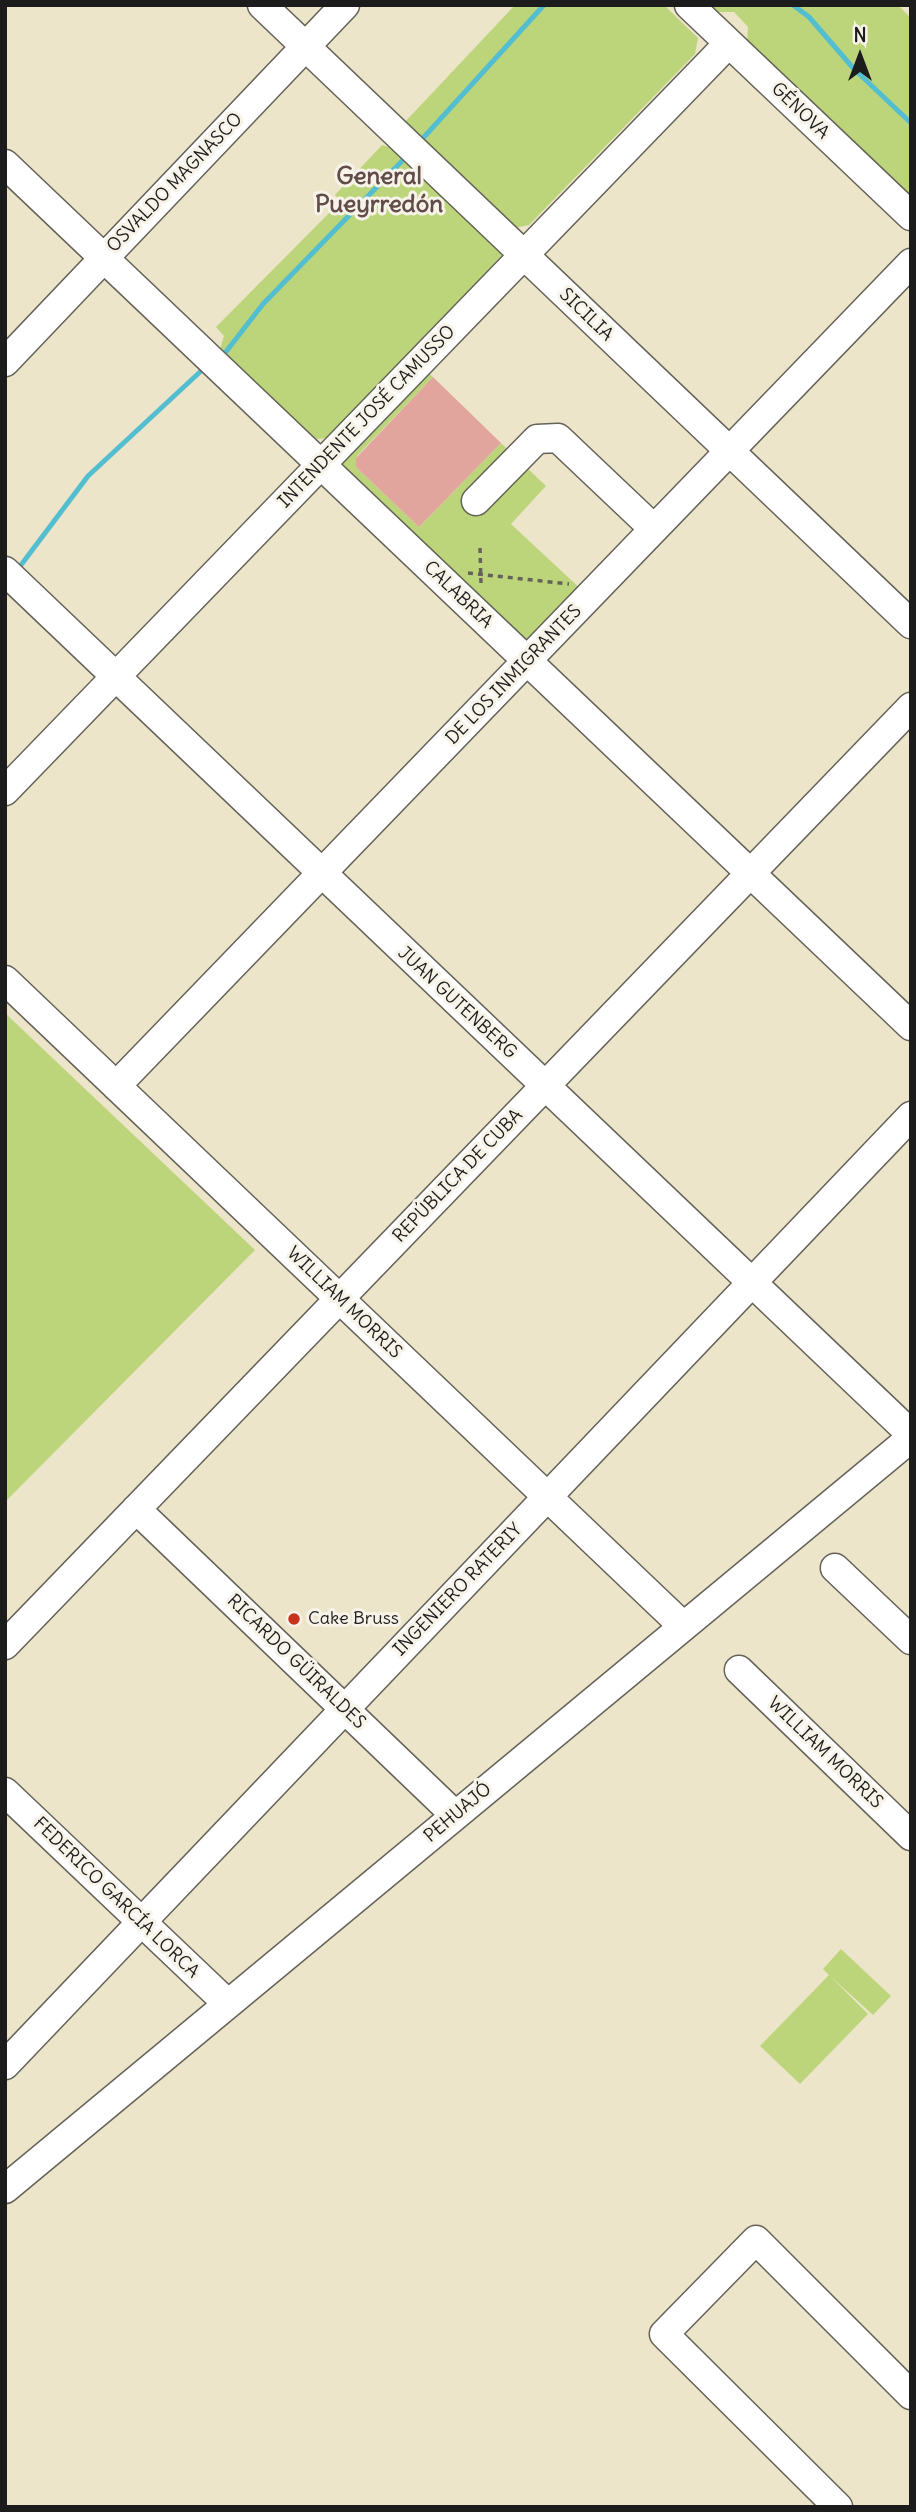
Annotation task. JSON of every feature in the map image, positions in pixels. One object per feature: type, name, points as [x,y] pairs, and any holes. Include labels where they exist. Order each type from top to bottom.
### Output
[{"type":"street","name":"SICILIA","points":[[262,5],[911,624]]},
{"type":"street","name":"OSVALDO MAGNASCO","points":[[5,362],[345,5]]},
{"type":"street","name":"GÉNOVA","points":[[689,5],[911,216]]},
{"type":"street","name":"INTENDENTE JOSÉ CAMUSSO","points":[[5,791],[729,43]]},
{"type":"street","name":"CALABRIA","points":[[5,164],[911,1026]]},
{"type":"street","name":"DE LOS INMIGRANTES","points":[[116,1086],[911,263]]},
{"type":"street","points":[[476,501],[537,439],[558,438],[654,529]]},
{"type":"street","name":"JUAN GUTENBERG","points":[[5,571],[911,1436]]},
{"type":"street","name":"REPÚBLICA DE CUBA","points":[[5,1645],[911,707]]},
{"type":"street","name":"WILLIAM MORRIS","points":[[5,981],[683,1626]]},
{"type":"street","name":"INGENIERO RATERIY","points":[[5,2065],[911,1116]]},
{"type":"street","name":"PEHUAJÓ","points":[[5,2189],[911,1436]]},
{"type":"street","name":"RICARDO GÜIRALDES","points":[[136,1509],[455,1815]]},
{"type":"street","points":[[835,1568],[911,1640]]},
{"type":"street","name":"WILLIAM MORRIS","points":[[739,1670],[911,1836]]},
{"type":"street","name":"FEDERICO GARCÍA LORCA","points":[[5,1792],[228,2004]]},
{"type":"street","points":[[838,2507],[664,2334],[756,2240],[911,2395]]},
{"type":"path","points":[[460,571],[575,584]]},
{"type":"green space","points":[[515,5],[664,5],[698,38],[695,54],[529,225],[515,228],[404,123]]},
{"type":"green space","points":[[708,5],[898,5],[911,18],[911,200],[747,42],[748,27],[734,12],[716,12]]},
{"type":"green space","points":[[382,145],[392,148],[503,254],[331,438],[314,439],[220,349],[224,336],[216,327],[341,201],[335,195]]},
{"type":"green space","points":[[421,366],[433,377],[357,456],[356,467],[419,527],[501,443],[546,486],[511,524],[585,593],[530,646],[336,460]]},
{"type":"green space","points":[[5,1013],[255,1250],[5,1502]]},
{"type":"green space","points":[[841,1949],[891,1996],[873,2015],[830,1976],[868,2014],[800,2084],[760,2046],[829,1975],[823,1969]]},
{"type":"building","points":[[433,377],[501,443],[419,527],[356,467],[356,458]]},
{"type":"waterway","points":[[424,137],[544,5]]},
{"type":"waterway","points":[[793,5],[809,17],[854,69],[911,123]]},
{"type":"waterway","points":[[225,353],[263,304],[403,160]]},
{"type":"waterway","points":[[21,565],[88,476],[201,371]]},
{"type":"place","name":"Cake Bruss","points":[[294,1619]]},
{"type":"district","name":"General Pueyrredón","points":[[379,191]]}]
